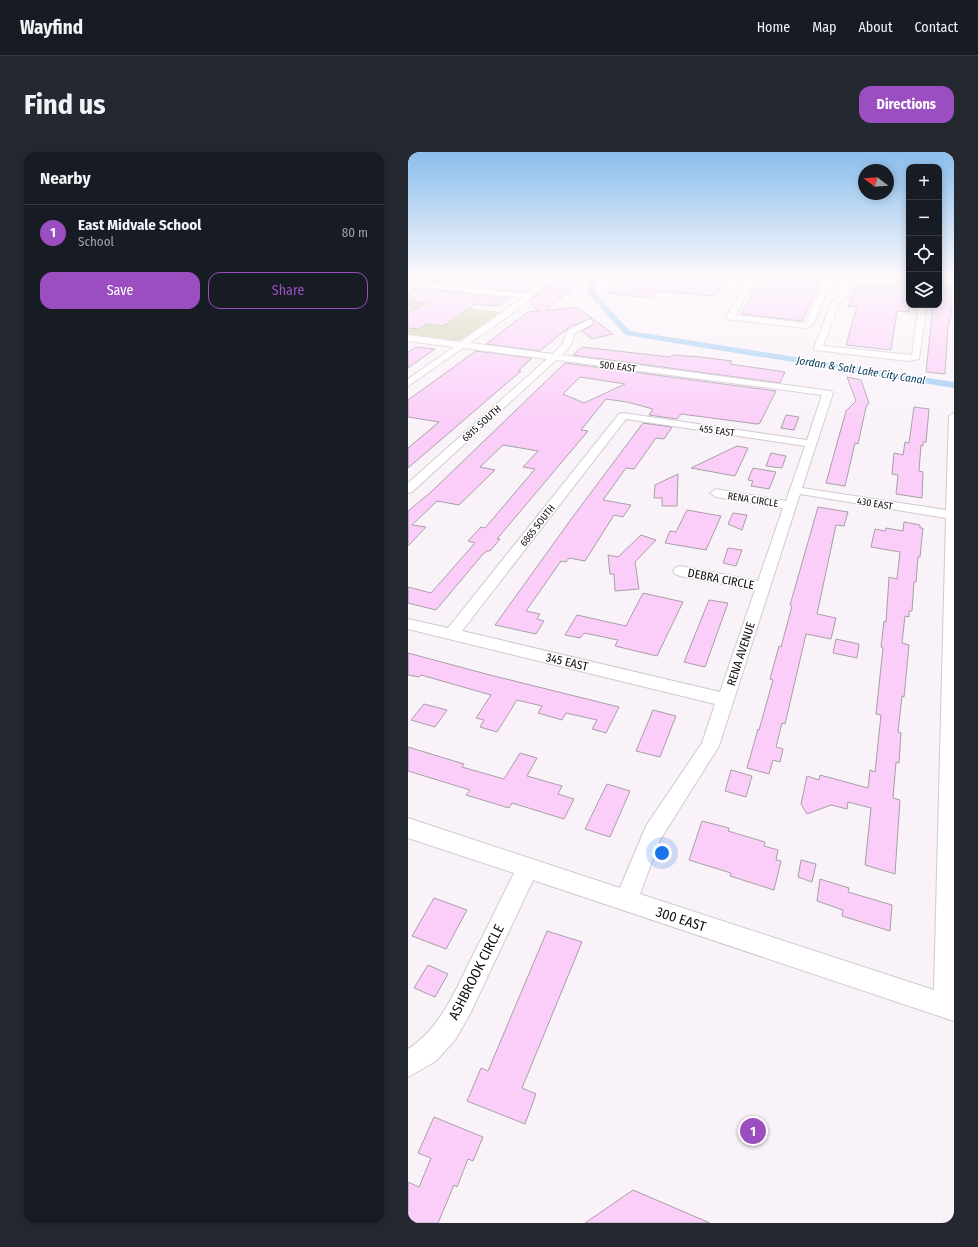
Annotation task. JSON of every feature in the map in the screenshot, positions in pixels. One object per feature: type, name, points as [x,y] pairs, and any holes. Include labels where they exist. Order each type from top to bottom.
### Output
[{"type":"street","points":[[408,384],[486,327]]},
{"type":"street","name":"6815 SOUTH","points":[[408,489],[568,344],[571,332],[580,327]]},
{"type":"street","points":[[826,327],[818,348],[910,358],[917,356],[920,327]]},
{"type":"street","name":"500 EAST","points":[[408,338],[828,393]]},
{"type":"street","name":"RENA AVENUE","points":[[626,901],[653,833],[710,746],[828,393]]},
{"type":"street","name":"455 EAST","points":[[623,416],[810,444]]},
{"type":"street","name":"6865 SOUTH","points":[[451,635],[623,416]]},
{"type":"street","points":[[950,1008],[954,416]]},
{"type":"street","name":"430 EAST","points":[[795,490],[953,515]]},
{"type":"street","name":"RENA CIRCLE","points":[[716,493],[790,505]]},
{"type":"street","name":"DEBRA CIRCLE","points":[[680,571],[763,588]]},
{"type":"street","name":"345 EAST","points":[[408,624],[725,700]]},
{"type":"street","name":"300 EAST","points":[[408,828],[950,1008]]},
{"type":"street","name":"ASHBROOK CIRCLE","points":[[408,1064],[427,1052],[446,1031],[461,1005],[528,868]]},
{"type":"green space","points":[[408,327],[480,327],[461,340],[452,341],[408,335]]},
{"type":"building","points":[[408,327],[422,327],[419,329]]},
{"type":"building","points":[[508,327],[569,327],[540,351],[486,344]]},
{"type":"building","points":[[589,327],[604,327],[613,334],[592,339],[582,331]]},
{"type":"building","points":[[851,327],[895,327],[891,350],[846,345]]},
{"type":"building","points":[[931,327],[948,327],[945,374],[926,372]]},
{"type":"building","points":[[416,347],[435,349],[408,368],[408,352]]},
{"type":"building","points":[[582,347],[670,357],[672,355],[700,357],[732,361],[730,364],[785,372],[780,383],[573,355]]},
{"type":"building","points":[[476,351],[532,358],[518,371],[521,371],[408,468],[408,448],[439,422],[408,417],[408,400]]},
{"type":"building","points":[[565,363],[776,391],[760,423],[757,424],[681,414],[677,419],[649,415],[653,409],[627,402],[606,399],[581,430],[588,431],[497,539],[500,539],[490,551],[483,554],[436,610],[408,603],[408,587],[431,593],[475,543],[468,541],[481,527],[485,528],[535,469],[523,467],[538,451],[503,445],[480,467],[495,470],[459,505],[437,501],[412,525],[426,527],[408,546],[408,511],[431,492]],"holes":[[[580,377],[625,384],[584,403],[563,394]]]},
{"type":"building","points":[[847,377],[861,380],[869,403],[866,407],[858,444],[855,443],[845,486],[826,483],[846,411],[856,401]]},
{"type":"building","points":[[914,407],[929,409],[926,442],[923,442],[923,446],[921,445],[919,471],[923,472],[922,498],[896,494],[898,475],[892,474],[894,453],[903,455],[905,442],[909,443]]},
{"type":"building","points":[[786,415],[799,417],[794,430],[781,428]]},
{"type":"building","points":[[643,423],[672,427],[664,439],[656,438],[634,469],[626,468],[603,500],[631,505],[623,517],[614,515],[585,561],[569,558],[566,562],[561,561],[526,611],[540,614],[537,619],[544,621],[536,634],[495,625],[572,518]]},
{"type":"building","points":[[737,446],[748,448],[735,476],[691,468]]},
{"type":"building","points":[[771,453],[786,456],[782,468],[766,466]]},
{"type":"building","points":[[753,468],[776,472],[769,489],[751,486],[753,481],[748,480]]},
{"type":"building","points":[[678,474],[677,506],[662,506],[662,498],[654,498],[655,485]]},
{"type":"building","points":[[818,507],[848,512],[844,526],[836,525],[817,614],[836,618],[831,639],[806,634],[785,724],[782,723],[776,747],[783,749],[780,762],[773,760],[769,774],[747,768],[773,680],[770,679],[779,646],[781,647],[792,606],[790,605]]},
{"type":"building","points":[[687,510],[721,516],[706,550],[665,543],[670,531],[676,532]]},
{"type":"building","points":[[733,513],[747,515],[742,530],[728,524]]},
{"type":"building","points":[[904,522],[920,525],[920,528],[923,528],[920,557],[918,557],[916,582],[914,582],[912,611],[909,611],[909,617],[905,616],[902,643],[909,645],[904,697],[902,696],[898,732],[901,733],[899,763],[896,762],[893,798],[900,800],[895,874],[865,865],[871,808],[848,802],[847,809],[831,805],[807,814],[801,804],[807,776],[819,780],[820,775],[868,788],[870,770],[875,772],[881,715],[876,714],[883,648],[881,647],[884,621],[886,622],[889,577],[897,579],[900,552],[871,547],[875,529],[885,531],[886,528],[903,531]]},
{"type":"building","points":[[641,535],[656,540],[635,562],[639,589],[615,591],[614,574],[610,574],[608,555],[618,557]]},
{"type":"building","points":[[728,548],[742,550],[736,566],[723,563]]},
{"type":"building","points":[[643,593],[683,602],[657,656],[615,646],[618,640],[584,633],[580,638],[565,635],[577,615],[626,626]]},
{"type":"building","points":[[709,600],[728,603],[705,667],[684,662]]},
{"type":"building","points":[[836,639],[859,644],[857,658],[833,653]]},
{"type":"building","points":[[408,653],[619,707],[606,733],[592,729],[597,720],[566,713],[562,720],[538,713],[542,706],[517,700],[497,732],[480,727],[484,720],[476,718],[491,695],[421,675],[419,677],[408,675]]},
{"type":"building","points":[[424,704],[447,710],[435,727],[411,720]]},
{"type":"building","points":[[653,710],[676,716],[660,757],[636,751]]},
{"type":"building","points":[[408,747],[464,764],[462,767],[504,779],[520,753],[537,758],[527,776],[562,786],[558,794],[574,799],[564,819],[512,803],[509,808],[466,795],[470,790],[408,771]]},
{"type":"building","points":[[731,770],[752,776],[746,797],[725,791]]},
{"type":"building","points":[[607,784],[630,791],[610,837],[585,829]]},
{"type":"building","points":[[702,821],[729,828],[728,831],[765,842],[764,846],[778,850],[776,860],[781,861],[774,890],[730,876],[731,873],[689,860]]},
{"type":"building","points":[[801,860],[816,864],[812,882],[798,877]]},
{"type":"building","points":[[820,879],[849,888],[848,892],[892,905],[890,931],[842,916],[843,910],[817,901]]},
{"type":"building","points":[[434,898],[467,910],[446,949],[412,936]]},
{"type":"building","points":[[547,931],[582,942],[522,1088],[536,1094],[525,1124],[467,1101],[481,1068],[488,1071]]},
{"type":"building","points":[[428,965],[448,974],[435,997],[414,988]]},
{"type":"building","points":[[434,1117],[483,1137],[473,1161],[468,1159],[457,1187],[454,1185],[438,1223],[408,1223],[408,1182],[419,1187],[431,1158],[418,1153]]},
{"type":"building","points":[[633,1190],[710,1223],[585,1223]]},
{"type":"waterway","name":"Jordan & Salt Lake City Canal","points":[[622,327],[628,333],[954,385]]},
{"type":"place","name":"East Midvale School","points":[[753,1131]]}]
